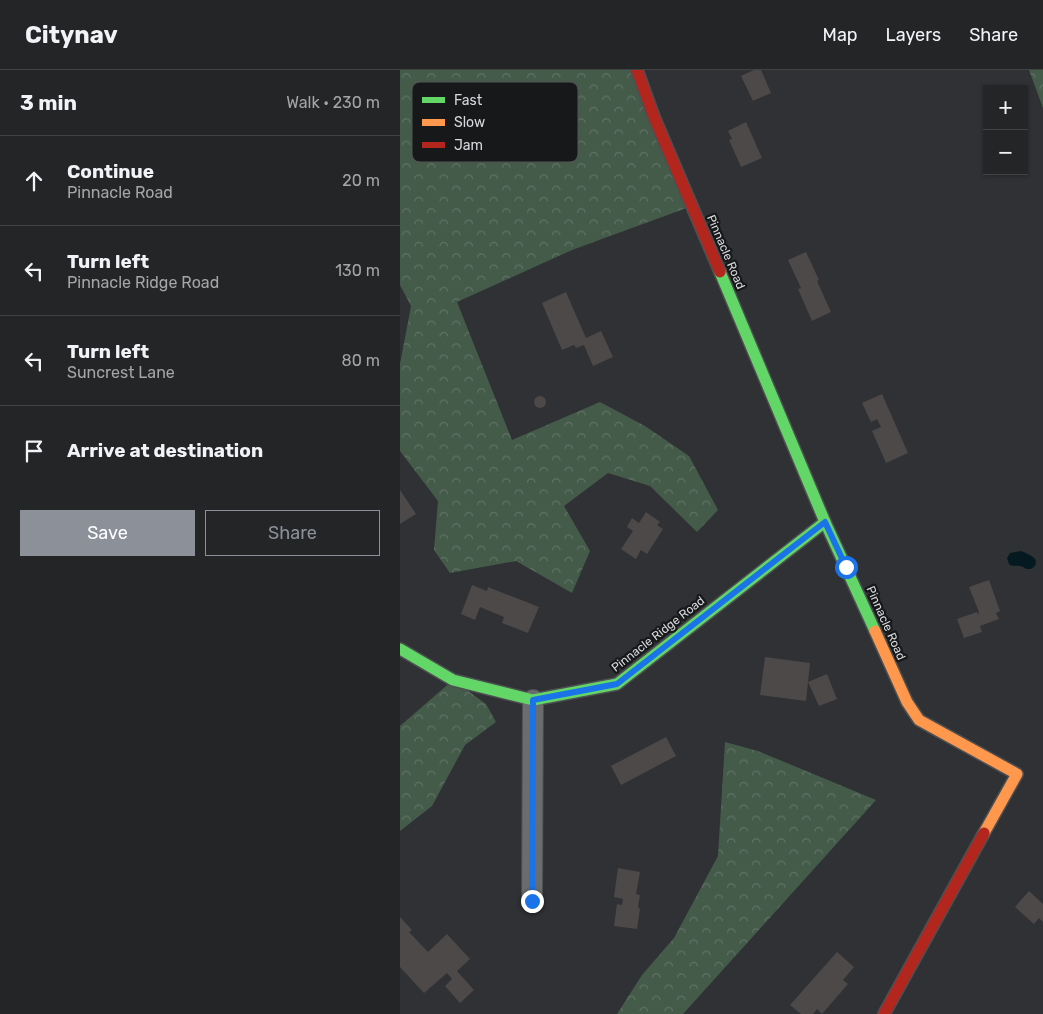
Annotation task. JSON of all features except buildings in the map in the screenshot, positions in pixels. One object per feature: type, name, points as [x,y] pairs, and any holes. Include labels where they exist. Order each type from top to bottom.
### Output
[{"type":"street","name":"Pinnacle Road","points":[[637,70],[654,117],[825,522],[907,702],[919,720],[1017,774],[884,1014]]},
{"type":"street","name":"Pinnacle Ridge Road","points":[[400,649],[453,680],[533,700],[617,684],[825,522]]},
{"type":"street","points":[[532,901],[533,700]]},
{"type":"green space","points":[[400,70],[637,70],[692,206],[572,250],[457,302],[512,440],[600,402],[645,426],[689,456],[718,510],[697,532],[650,486],[608,473],[564,506],[590,551],[572,593],[516,561],[450,573],[434,550],[438,501],[400,451],[400,364],[411,306],[400,285]]},
{"type":"green space","points":[[1029,70],[1043,70],[1043,108]]},
{"type":"green space","points":[[453,680],[486,704],[496,722],[465,745],[432,806],[400,831],[400,726]]},
{"type":"green space","points":[[725,742],[758,751],[876,800],[683,1014],[617,1014],[642,975],[674,938],[718,856]]},
{"type":"water","points":[[1021,551],[1035,559],[1036,563],[1033,568],[1027,569],[1009,564],[1007,558],[1010,553]]},
{"type":"traffic: fast","points":[[720,272],[825,522],[875,631]]},
{"type":"traffic: fast","points":[[400,649],[453,680],[533,700],[617,684],[825,522]]},
{"type":"traffic: slow","points":[[875,631],[907,702],[919,720],[1017,774],[984,833]]},
{"type":"traffic: jam","points":[[637,70],[654,117],[720,272]]},
{"type":"traffic: jam","points":[[884,1014],[984,833]]},
{"type":"route","points":[[532,901],[533,700],[617,684],[825,522],[846,567]]}]
